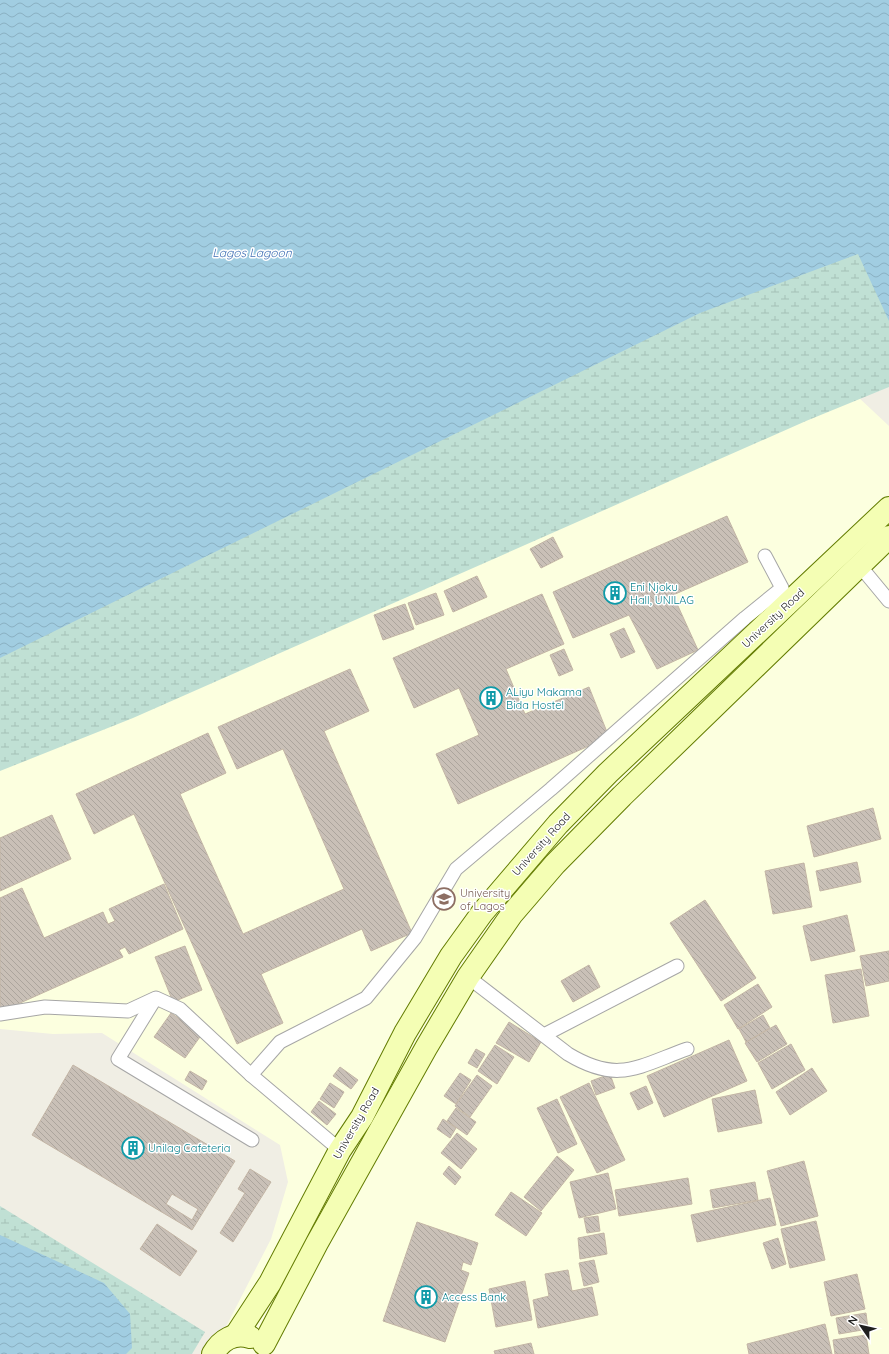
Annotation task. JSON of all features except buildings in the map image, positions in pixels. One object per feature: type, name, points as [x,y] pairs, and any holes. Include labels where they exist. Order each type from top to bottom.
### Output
[{"type":"main road","name":"University Road","points":[[236,1335],[270,1283],[340,1150],[362,1117],[405,1033],[451,956],[482,913],[515,872],[558,824],[608,773],[889,508]]},
{"type":"main road","name":"University Road","points":[[267,1349],[317,1243],[426,1048],[468,977],[512,914],[555,864],[644,774],[889,537]]},
{"type":"main road","points":[[213,1354],[218,1346],[226,1339],[236,1335],[256,1338],[267,1349]]},
{"type":"lane","points":[[251,1075],[280,1042],[366,998],[416,938],[456,869],[551,789],[728,633],[782,588],[765,556]]},
{"type":"lane","points":[[860,566],[889,601]]},
{"type":"lane","points":[[544,1035],[677,966]]},
{"type":"lane","points":[[468,977],[583,1063],[599,1069],[617,1072],[638,1067],[687,1049]]},
{"type":"lane","points":[[156,998],[180,1010],[251,1075],[340,1150]]},
{"type":"lane","points":[[0,1014],[45,1007],[128,1011],[156,998]]},
{"type":"lane","points":[[156,998],[118,1059],[252,1140]]},
{"type":"shaded area","name":"University of Lagos","points":[[824,365],[889,426],[889,1354],[212,1354],[271,1239],[288,1182],[280,1145],[102,1033],[53,1034],[0,1029],[0,769]]},
{"type":"green space","name":"Lagos Lagoon","points":[[0,0],[889,0],[889,387],[806,421],[133,718],[0,771]]},
{"type":"green space","points":[[0,1206],[205,1332],[192,1354],[0,1354]]},
{"type":"water","name":"Lagos Lagoon","points":[[0,0],[889,0],[889,321],[858,254],[700,313],[0,658]]},
{"type":"water","points":[[0,1235],[104,1283],[130,1314],[132,1348],[126,1354],[0,1354]]},
{"type":"place","name":"Eni Njoku Hall, UNILAG","points":[[615,593]]},
{"type":"place","name":"ALiyu Makama Bida Hostel","points":[[491,698]]},
{"type":"place","name":"University of Lagos","points":[[444,899]]},
{"type":"place","name":"Unilag Cafeteria","points":[[133,1148]]},
{"type":"place","name":"Access Bank","points":[[426,1297]]}]
